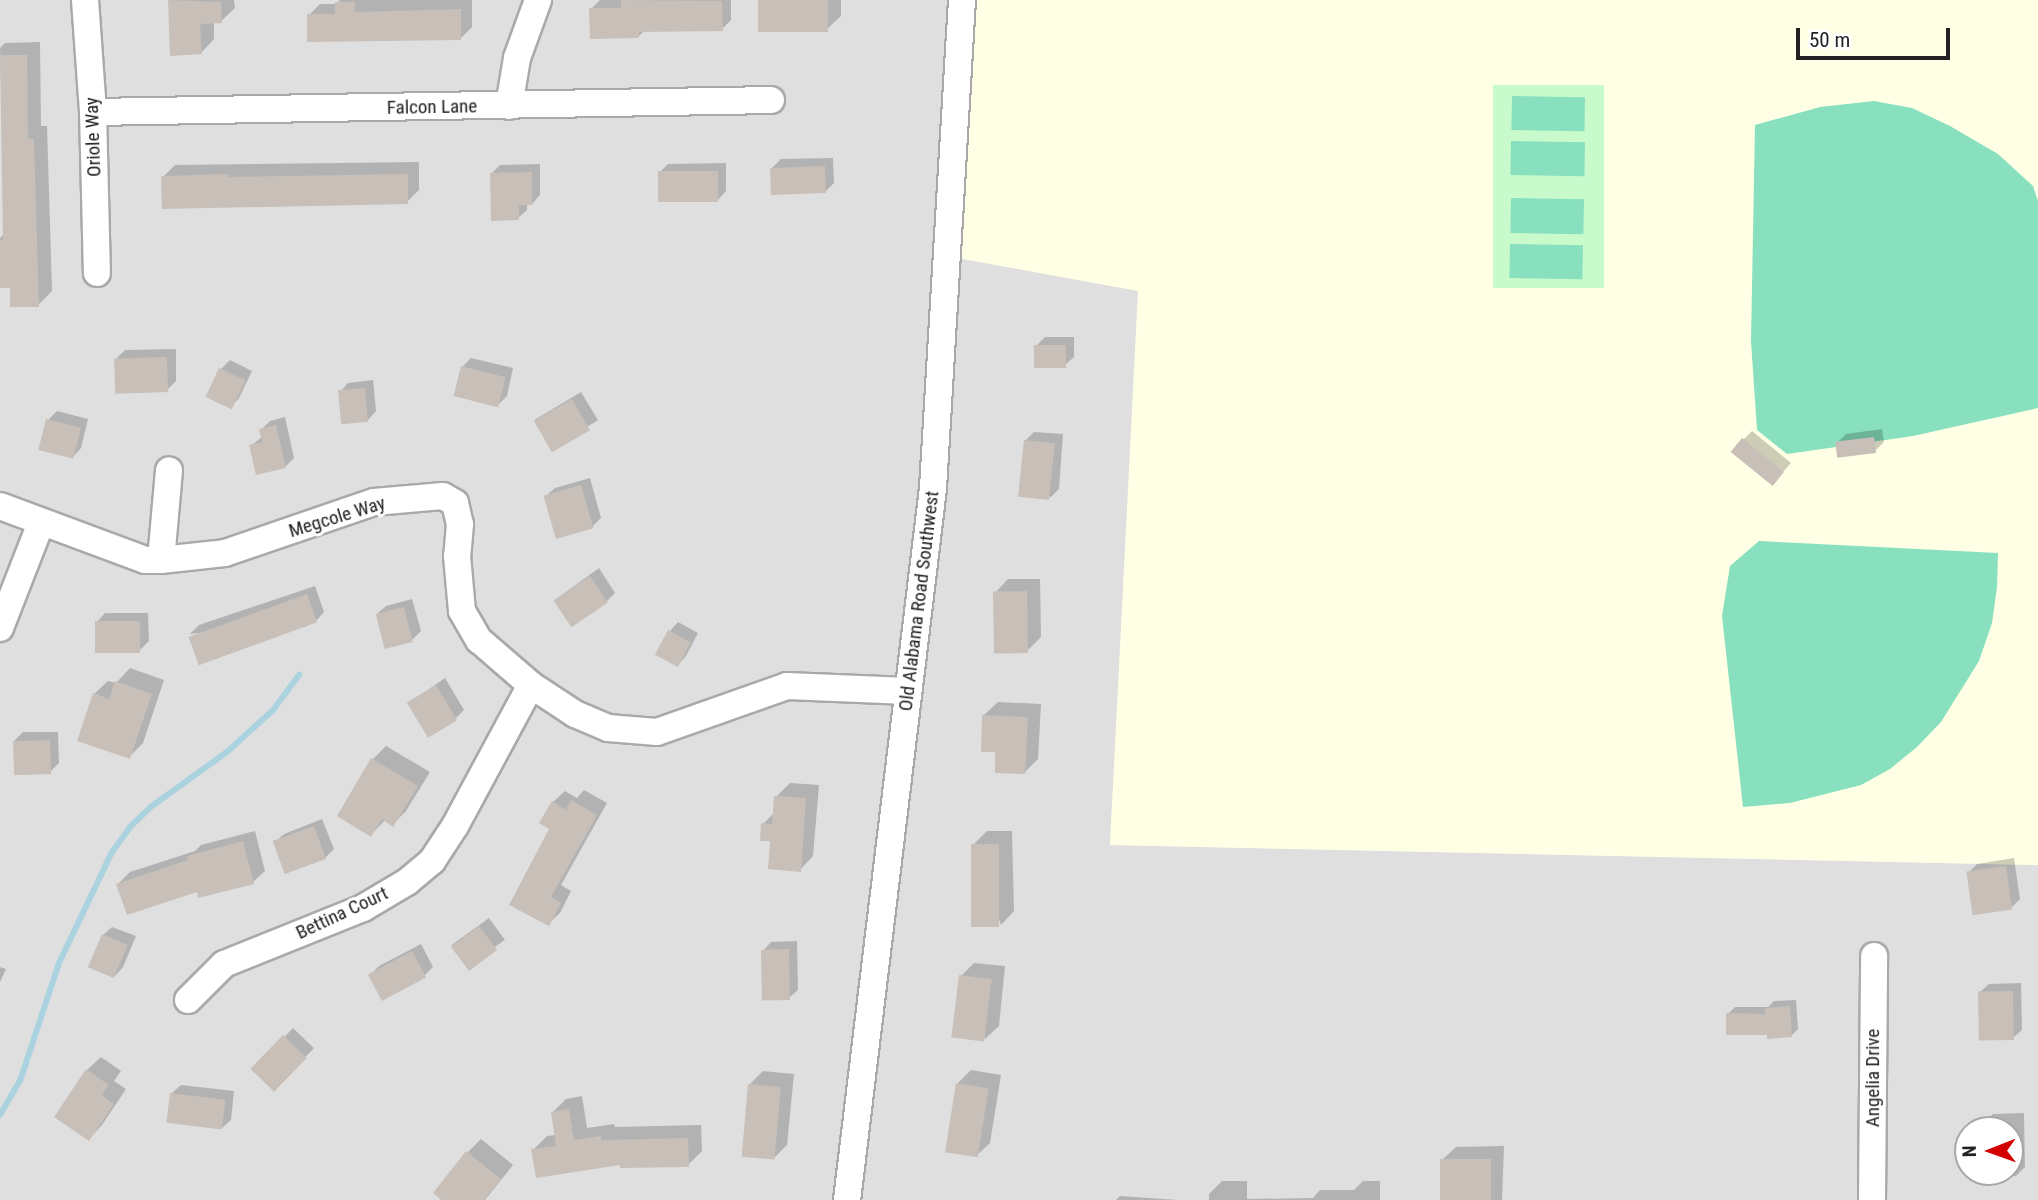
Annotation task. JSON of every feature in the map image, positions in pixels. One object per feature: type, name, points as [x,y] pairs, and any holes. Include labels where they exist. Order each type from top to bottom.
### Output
[{"type":"street","name":"Oriole Way","points":[[85,0],[93,112],[97,273]]},
{"type":"street","points":[[509,106],[517,58],[538,0]]},
{"type":"street","name":"Old Alabama Road Southwest","points":[[847,1200],[933,488],[962,0]]},
{"type":"street","name":"Falcon Lane","points":[[93,112],[771,100]]},
{"type":"street","points":[[161,560],[169,470]]},
{"type":"street","name":"Megcole Way","points":[[0,506],[145,560],[161,560],[225,553],[374,502],[443,496],[455,503],[460,524],[457,556],[462,611],[479,640],[531,685],[586,719],[608,728],[657,732],[787,686],[908,691]]},
{"type":"street","points":[[0,628],[41,523]]},
{"type":"street","name":"Bettina Court","points":[[188,1000],[224,964],[363,908],[407,882],[432,861],[455,826],[531,685]]},
{"type":"street","name":"Angelia Drive","points":[[1872,1200],[1874,956]]},
{"type":"shaded area","points":[[0,0],[948,0],[936,254],[1139,291],[1110,845],[2038,865],[2038,1200],[0,1200]]},
{"type":"shaded area","points":[[948,0],[2038,0],[2038,865],[1110,845],[1138,291],[936,254]]},
{"type":"green space","points":[[1493,85],[1604,85],[1604,288],[1493,288]]},
{"type":"green space","points":[[1512,96],[1585,97],[1584,131],[1511,130]]},
{"type":"green space","points":[[1874,101],[1912,108],[1950,126],[1998,154],[2033,186],[2038,201],[2038,408],[1913,436],[1787,454],[1757,430],[1751,341],[1755,125],[1820,107]]},
{"type":"green space","points":[[1511,141],[1585,142],[1584,176],[1510,175]]},
{"type":"green space","points":[[1511,198],[1584,199],[1583,234],[1510,233]]},
{"type":"green space","points":[[1510,244],[1583,245],[1582,279],[1509,278]]},
{"type":"green space","points":[[1759,541],[1998,553],[1997,587],[1992,623],[1979,661],[1941,722],[1917,747],[1890,769],[1861,785],[1790,803],[1743,807],[1722,616],[1730,566]]},
{"type":"building","points":[[168,0],[221,2],[222,23],[200,24],[202,54],[170,56]]},
{"type":"building","points":[[621,0],[722,1],[723,31],[639,32],[639,38],[590,39],[589,8],[621,8]]},
{"type":"building","points":[[758,0],[828,0],[828,32],[758,32]]},
{"type":"building","points":[[335,2],[355,2],[355,12],[461,9],[461,40],[307,42],[307,14],[335,14]]},
{"type":"building","points":[[0,55],[27,55],[28,139],[34,139],[39,307],[10,307],[10,288],[0,288],[0,240],[3,240]]},
{"type":"building","points":[[825,166],[826,193],[771,195],[770,168]]},
{"type":"building","points":[[658,171],[718,171],[718,202],[658,202]]},
{"type":"building","points":[[532,172],[532,205],[519,205],[519,220],[491,221],[490,173]]},
{"type":"building","points":[[228,174],[228,177],[408,174],[408,204],[162,209],[161,176]]},
{"type":"building","points":[[1034,345],[1066,345],[1066,368],[1034,368]]},
{"type":"building","points":[[167,357],[168,392],[115,394],[114,359]]},
{"type":"building","points":[[461,366],[506,377],[498,407],[454,396]]},
{"type":"building","points":[[219,368],[245,380],[232,409],[205,397]]},
{"type":"building","points":[[365,388],[368,422],[341,424],[338,390]]},
{"type":"building","points":[[572,399],[590,430],[552,452],[534,421]]},
{"type":"building","points":[[46,419],[81,428],[73,459],[38,450]]},
{"type":"building","points":[[276,425],[286,468],[256,475],[249,445],[262,442],[259,429]]},
{"type":"building","points":[[1874,437],[1876,453],[1837,458],[1835,442]]},
{"type":"building","points":[[1742,438],[1784,472],[1773,486],[1731,452]]},
{"type":"building","points":[[1024,440],[1055,443],[1049,500],[1018,497]]},
{"type":"building","points":[[581,485],[593,528],[556,539],[544,496]]},
{"type":"building","points":[[590,576],[608,603],[571,627],[554,601]]},
{"type":"building","points":[[1027,591],[1028,653],[994,654],[993,592]]},
{"type":"building","points":[[307,594],[317,622],[199,665],[189,637]]},
{"type":"building","points":[[404,607],[413,642],[385,649],[376,614]]},
{"type":"building","points":[[95,621],[140,621],[140,653],[95,653]]},
{"type":"building","points":[[668,630],[691,642],[678,667],[655,655]]},
{"type":"building","points":[[115,681],[152,694],[130,759],[77,741],[93,693],[109,699]]},
{"type":"building","points":[[436,685],[457,720],[428,738],[407,703]]},
{"type":"building","points":[[982,715],[1028,717],[1025,774],[995,773],[995,752],[981,752]]},
{"type":"building","points":[[50,740],[51,774],[14,775],[13,741]]},
{"type":"building","points":[[371,758],[418,786],[393,827],[382,819],[371,837],[337,816]]},
{"type":"building","points":[[774,796],[806,798],[801,872],[768,869],[770,841],[760,841],[761,823],[772,824]]},
{"type":"building","points":[[571,800],[597,815],[551,897],[561,903],[549,926],[509,905],[549,829],[539,823],[552,801],[566,810]]},
{"type":"building","points":[[314,826],[326,859],[285,874],[273,841]]},
{"type":"building","points":[[243,841],[254,884],[198,898],[197,892],[127,915],[116,884],[188,860],[187,856]]},
{"type":"building","points":[[971,844],[999,844],[999,927],[971,927]]},
{"type":"building","points":[[2006,866],[2012,910],[1973,915],[1966,872]]},
{"type":"building","points":[[479,926],[497,950],[469,971],[451,947]]},
{"type":"building","points":[[102,934],[128,945],[114,978],[88,967]]},
{"type":"building","points":[[761,949],[789,949],[790,1000],[762,1000]]},
{"type":"building","points":[[412,951],[426,977],[382,1001],[368,974]]},
{"type":"building","points":[[959,975],[992,979],[984,1042],[951,1038]]},
{"type":"building","points":[[2013,991],[2014,1040],[1979,1041],[1978,992]]},
{"type":"building","points":[[1790,1006],[1792,1037],[1767,1039],[1767,1035],[1726,1035],[1726,1013],[1765,1014],[1765,1008]]},
{"type":"building","points":[[283,1035],[307,1058],[274,1092],[250,1069]]},
{"type":"building","points":[[86,1069],[109,1085],[102,1095],[114,1104],[89,1141],[54,1117]]},
{"type":"building","points":[[956,1083],[989,1088],[978,1157],[945,1152]]},
{"type":"building","points":[[748,1084],[781,1087],[775,1160],[742,1157]]},
{"type":"building","points":[[170,1093],[226,1100],[222,1130],[166,1123]]},
{"type":"building","points":[[569,1109],[574,1140],[601,1136],[601,1140],[688,1138],[689,1167],[620,1168],[620,1165],[536,1178],[531,1149],[556,1146],[551,1112]]},
{"type":"building","points":[[466,1151],[501,1179],[484,1200],[441,1200],[433,1193]]},
{"type":"building","points":[[1440,1159],[1491,1159],[1491,1200],[1440,1200]]},
{"type":"waterway","points":[[0,1115],[20,1081],[59,963],[112,852],[130,827],[152,806],[227,752],[273,710],[299,675]]}]
